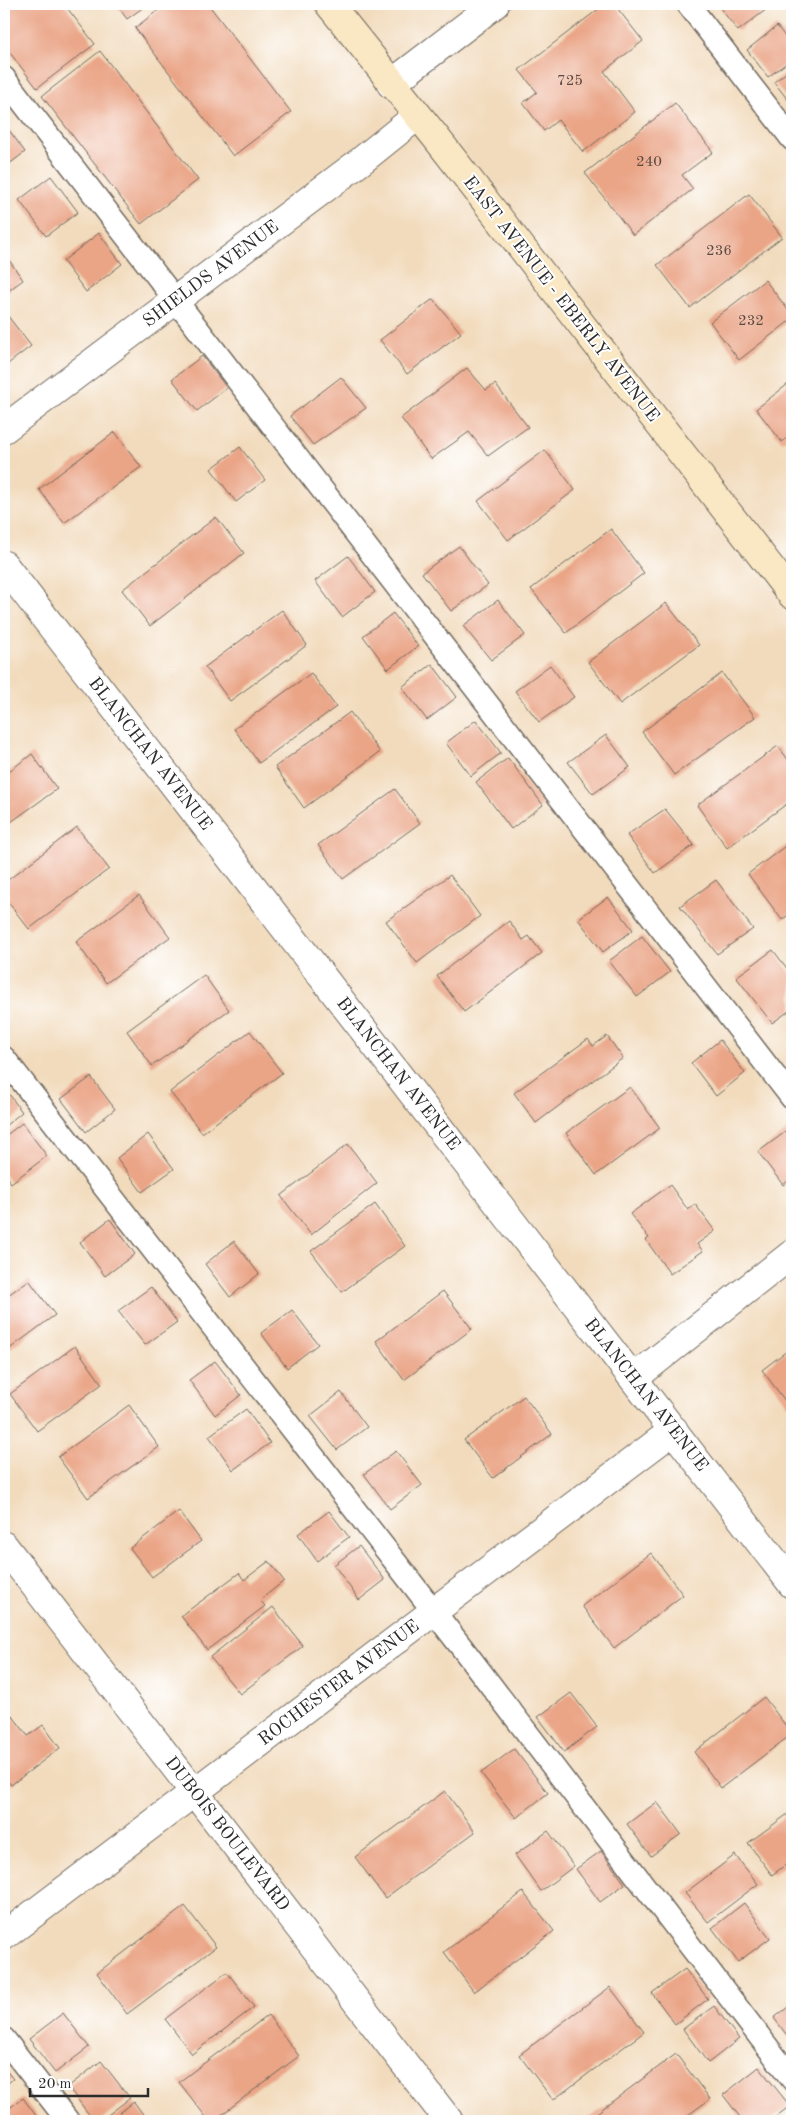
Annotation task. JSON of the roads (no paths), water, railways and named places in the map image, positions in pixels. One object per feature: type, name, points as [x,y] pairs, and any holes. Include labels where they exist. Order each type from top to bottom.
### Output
[{"type":"main road","name":"EAST AVENUE - EBERLY AVENUE","points":[[329,4],[391,84],[434,135],[792,595]]},
{"type":"street","points":[[391,84],[495,4]]},
{"type":"street","name":"SHIELDS AVENUE","points":[[4,429],[417,116]]},
{"type":"street","name":"BLANCHAN AVENUE","points":[[4,565],[792,1584]]},
{"type":"street","points":[[634,1378],[792,1254]]},
{"type":"street","name":"ROCHESTER AVENUE","points":[[4,1936],[674,1430]]},
{"type":"street","name":"DUBOIS BOULEVARD","points":[[4,1546],[449,2121]]},
{"type":"lane","points":[[688,4],[792,139]]},
{"type":"lane","points":[[4,78],[792,1098]]},
{"type":"lane","points":[[4,1058],[433,1611],[792,2079]]},
{"type":"lane","points":[[4,2039],[68,2121]]}]
